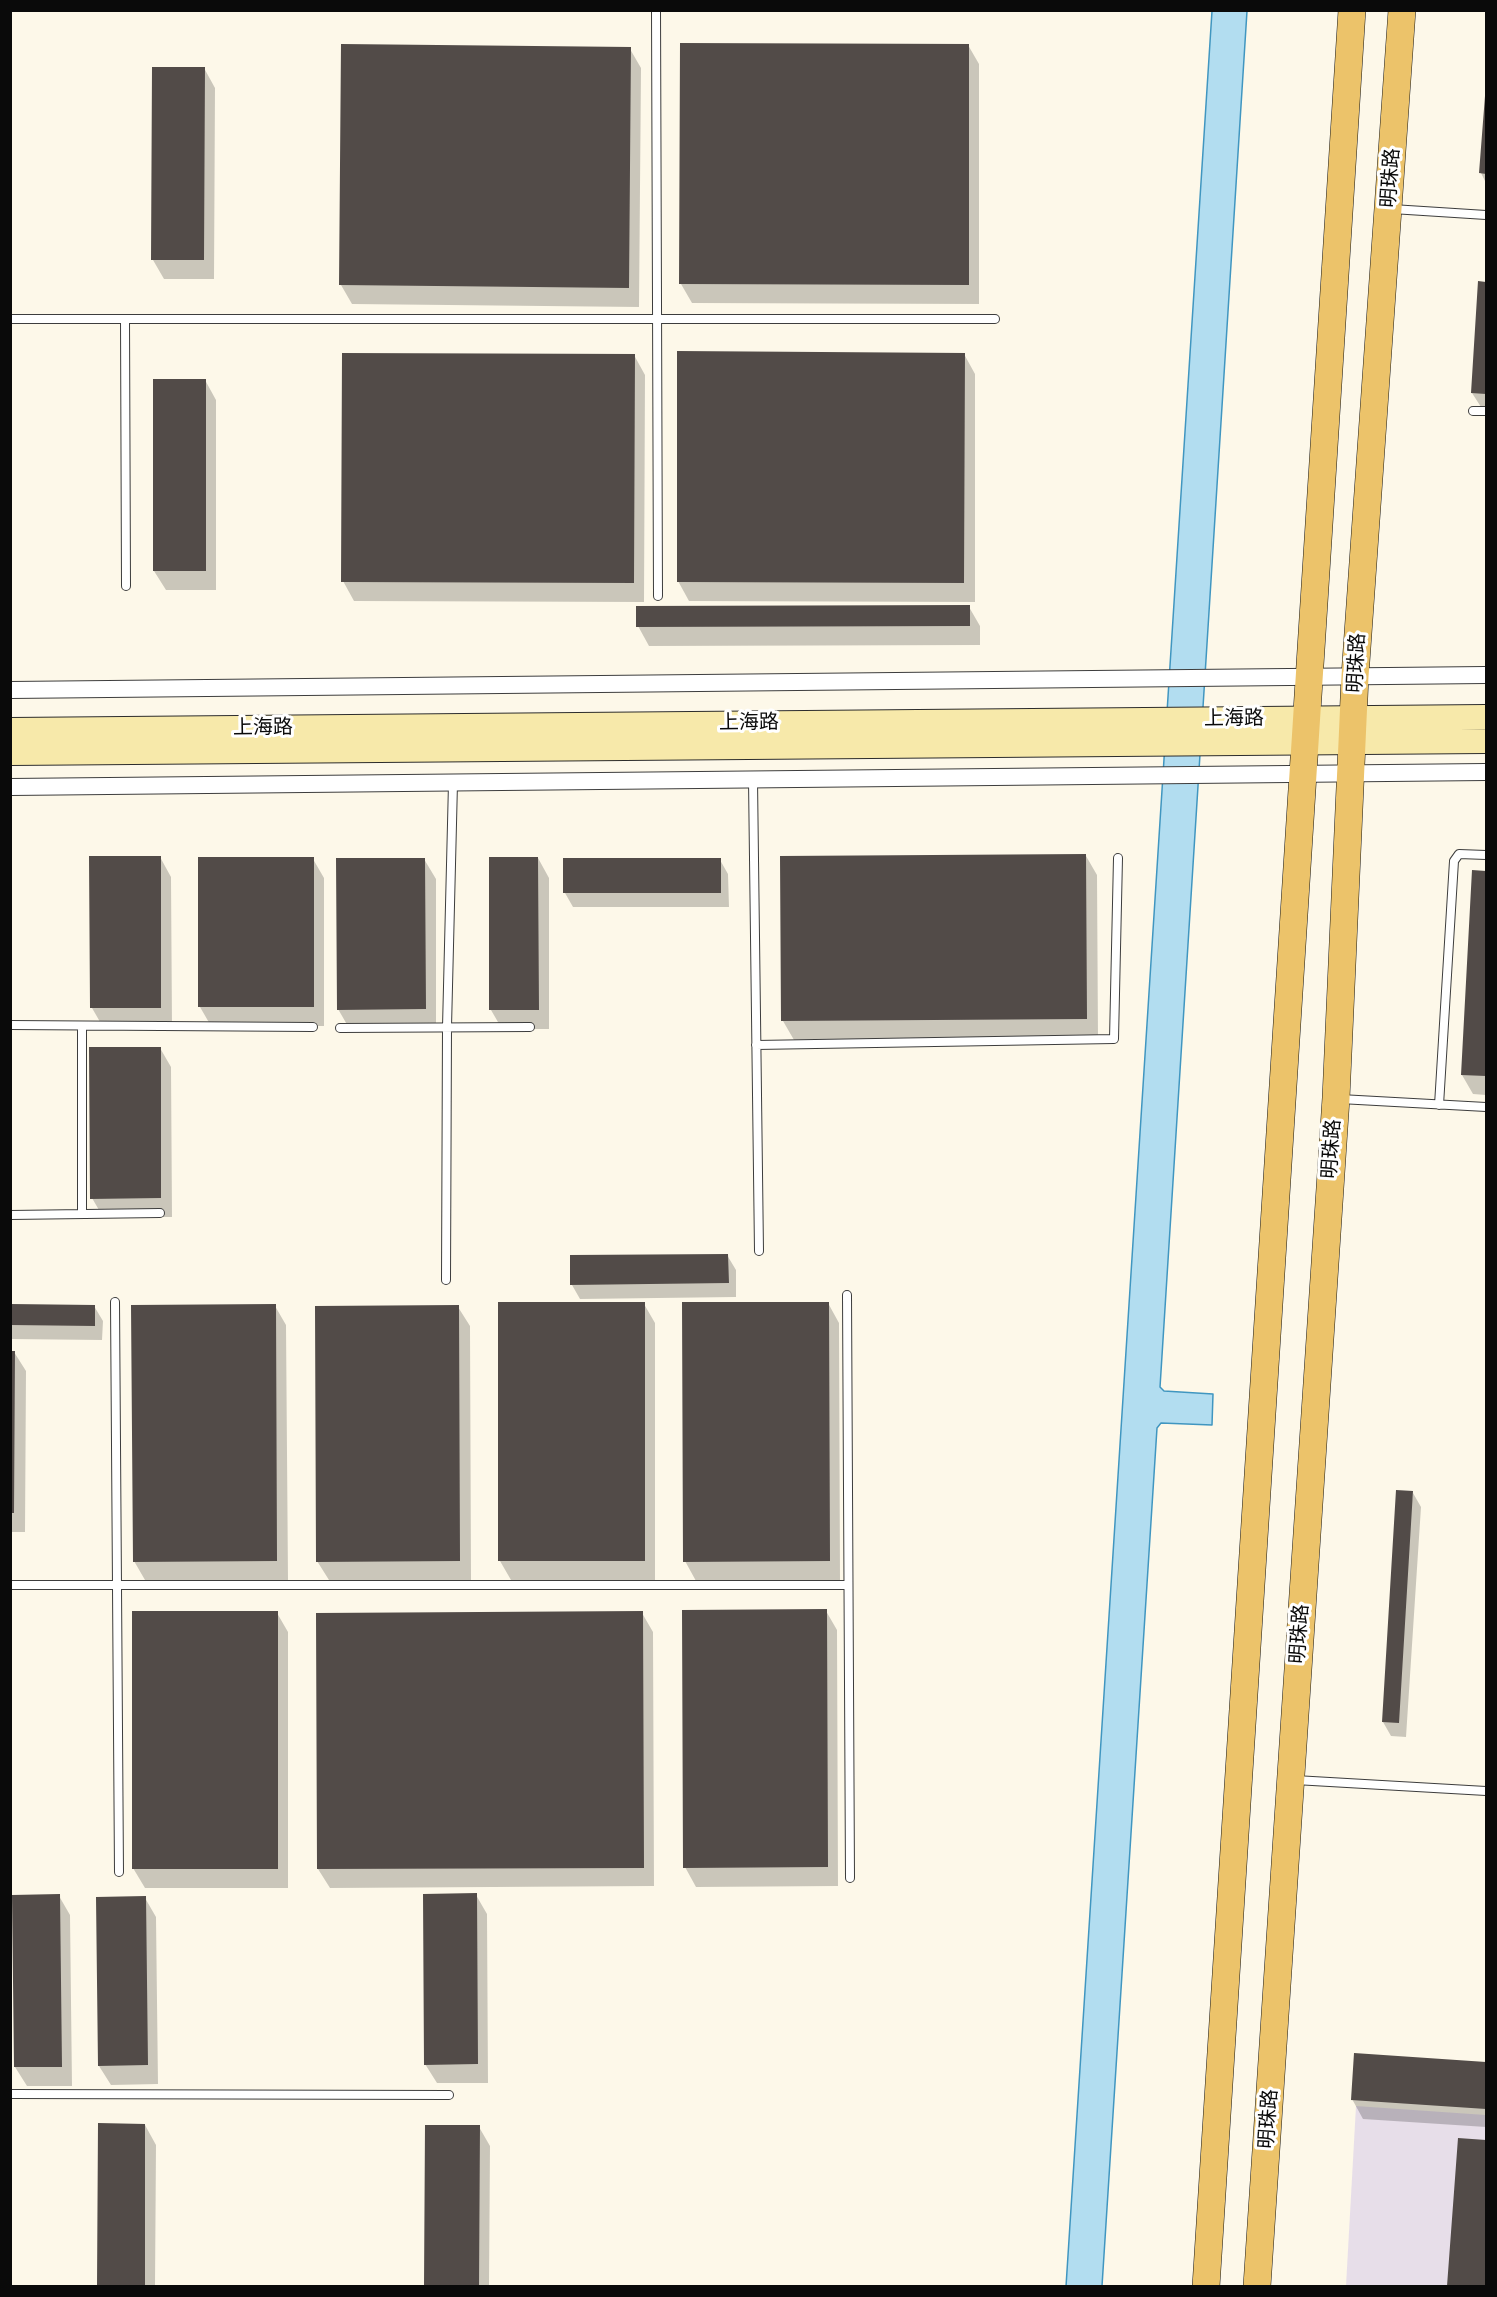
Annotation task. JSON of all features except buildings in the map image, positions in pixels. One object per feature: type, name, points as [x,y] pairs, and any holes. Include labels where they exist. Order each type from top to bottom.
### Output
[{"type":"main road","points":[[1206,2286],[1307,677],[1352,10]]},
{"type":"main road","name":"明珠路","points":[[1257,2286],[1336,1098],[1355,676],[1402,10]]},
{"type":"main road","name":"上海路","points":[[10,753],[1354,730],[1486,717]]},
{"type":"main road","name":"上海路","points":[[10,730],[1304,731]]},
{"type":"main road","name":"上海路","points":[[1354,730],[1486,741]]},
{"type":"street","points":[[10,690],[1486,675]]},
{"type":"street","points":[[10,787],[1486,772]]},
{"type":"lane","points":[[656,10],[658,596]]},
{"type":"lane","points":[[1389,209],[1486,215]]},
{"type":"lane","points":[[10,319],[995,319]]},
{"type":"lane","points":[[125,319],[126,586]]},
{"type":"lane","points":[[1473,411],[1486,411]]},
{"type":"lane","points":[[753,780],[759,1251]]},
{"type":"lane","points":[[446,1280],[447,1028],[453,783]]},
{"type":"lane","points":[[1439,1105],[1454,861],[1459,854],[1486,855]]},
{"type":"lane","points":[[756,1045],[1114,1039],[1118,858]]},
{"type":"lane","points":[[10,1025],[313,1027]]},
{"type":"lane","points":[[82,1026],[82,1215]]},
{"type":"lane","points":[[340,1028],[530,1027]]},
{"type":"lane","points":[[1336,1098],[1486,1107]]},
{"type":"lane","points":[[10,1215],[160,1213]]},
{"type":"lane","points":[[847,1295],[850,1878]]},
{"type":"lane","points":[[115,1302],[119,1872]]},
{"type":"lane","points":[[10,1585],[848,1585]]},
{"type":"lane","points":[[1291,1780],[1486,1791]]},
{"type":"lane","points":[[10,2094],[449,2095]]},
{"type":"shaded area","points":[[1356,2106],[1486,2115],[1486,2286],[1346,2286]]},
{"type":"water","points":[[1212,11],[1247,11],[1160,1387],[1164,1391],[1213,1394],[1212,1425],[1161,1423],[1157,1428],[1102,2286],[1066,2286]]}]
